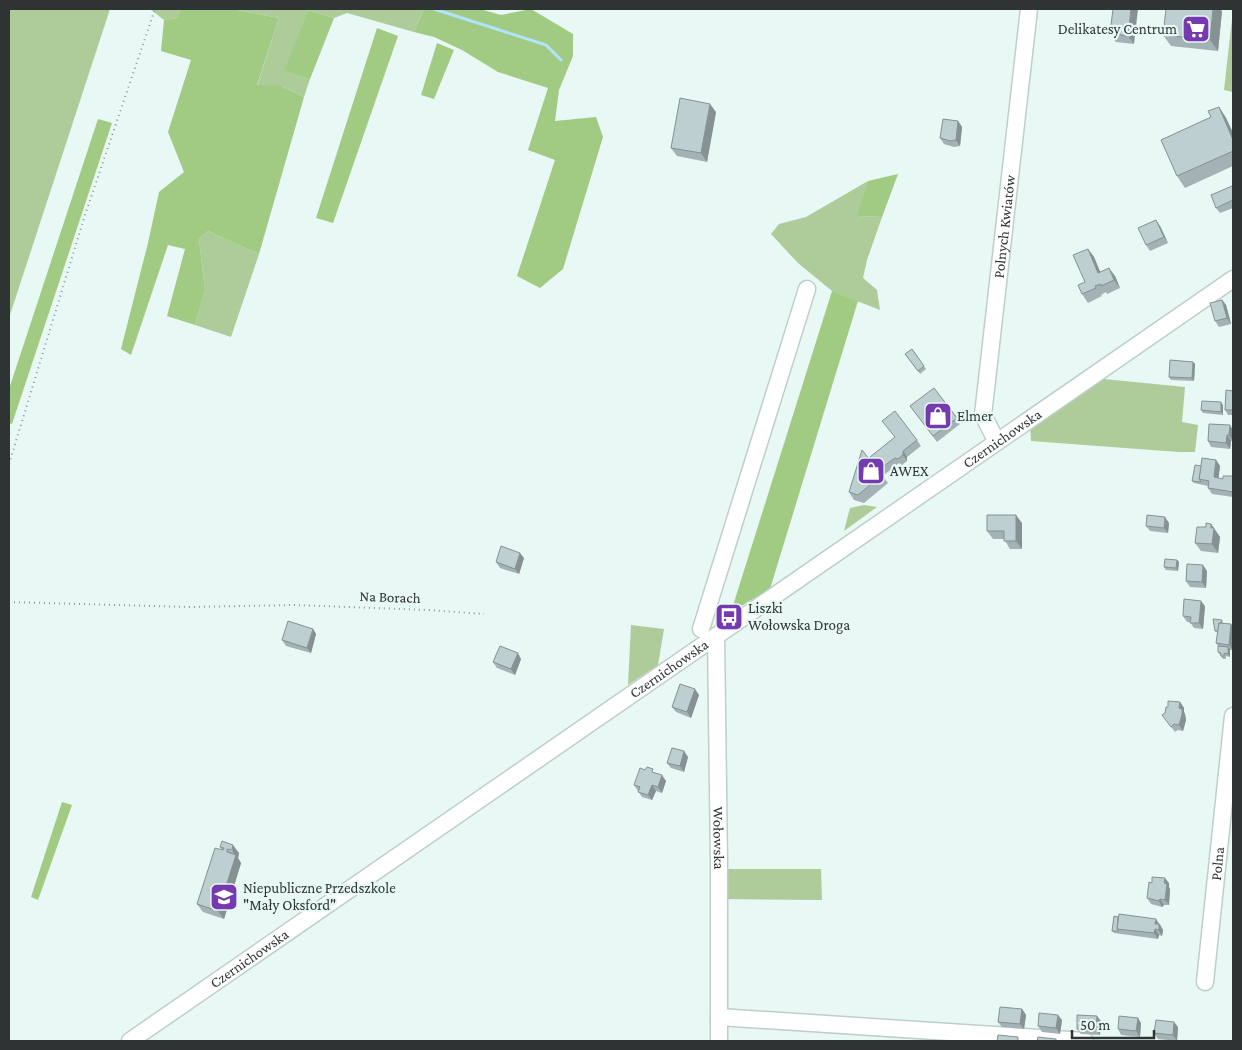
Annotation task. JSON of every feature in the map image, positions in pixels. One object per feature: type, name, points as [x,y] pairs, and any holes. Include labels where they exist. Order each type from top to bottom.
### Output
[{"type":"street","name":"Polnych Kwiatów","points":[[997,442],[983,415],[1029,9]]},
{"type":"street","name":"Czernichowska","points":[[130,1041],[1233,279]]},
{"type":"street","points":[[700,628],[807,289]]},
{"type":"street","name":"Wołowska","points":[[716,636],[719,1041]]},
{"type":"street","name":"Polna","points":[[1205,982],[1233,716]]},
{"type":"street","points":[[719,1017],[1085,1041]]},
{"type":"path","points":[[9,464],[85,215],[155,9]]},
{"type":"path","name":"Na Borach","points":[[9,602],[190,607],[295,605],[484,614]]},
{"type":"green space","points":[[9,9],[110,9],[9,318]]},
{"type":"green space","points":[[150,9],[180,9],[177,18],[164,20]]},
{"type":"green space","points":[[180,9],[232,9],[279,18],[257,85],[281,86],[304,97],[259,254],[208,231],[199,239],[205,290],[195,325],[167,316],[185,249],[168,245],[131,355],[121,349],[159,192],[184,172],[168,132],[191,60],[161,51],[164,20],[177,18]]},
{"type":"green space","points":[[232,9],[424,9],[414,32],[347,13],[334,18],[308,10],[285,71],[310,79],[304,97],[281,86],[257,86],[279,18]]},
{"type":"green space","points":[[424,9],[480,9],[501,15],[531,9],[573,34],[573,56],[559,90],[555,121],[596,117],[603,137],[563,269],[540,288],[517,276],[555,160],[528,150],[548,88],[498,72],[462,50],[434,37],[414,32]]},
{"type":"green space","points":[[308,10],[334,18],[310,79],[284,71]]},
{"type":"green space","points":[[1233,10],[1233,92],[1224,90]]},
{"type":"green space","points":[[377,28],[398,36],[333,223],[316,218]]},
{"type":"green space","points":[[437,43],[454,50],[434,99],[421,95]]},
{"type":"green space","points":[[98,119],[112,123],[12,424],[9,423],[9,389]]},
{"type":"green space","points":[[898,174],[882,217],[857,216],[868,181]]},
{"type":"green space","points":[[868,181],[858,216],[882,217],[867,260],[863,278],[877,290],[880,310],[832,291],[798,263],[771,234],[779,224],[806,217]]},
{"type":"green space","points":[[208,231],[259,254],[231,337],[195,325],[205,290],[199,239]]},
{"type":"green space","points":[[832,291],[858,301],[770,589],[731,612]]},
{"type":"green space","points":[[1104,379],[1185,387],[1182,422],[1198,425],[1195,452],[1031,441],[1030,424],[1057,410]]},
{"type":"green space","points":[[864,505],[877,507],[844,531],[850,508]]},
{"type":"green space","points":[[631,625],[664,629],[658,665],[628,685]]},
{"type":"green space","points":[[62,802],[72,805],[38,900],[31,897]]},
{"type":"green space","points":[[725,869],[821,869],[822,900],[724,899]]},
{"type":"building","points":[[1113,9],[1131,9],[1128,36],[1110,33]]},
{"type":"building","points":[[1166,9],[1213,9],[1210,40],[1163,35]]},
{"type":"building","points":[[680,98],[710,104],[701,153],[671,148]]},
{"type":"building","points":[[1219,107],[1233,140],[1233,151],[1177,176],[1161,140],[1211,117],[1208,111]]},
{"type":"building","points":[[943,119],[958,121],[956,140],[950,141],[940,138]]},
{"type":"building","points":[[1232,186],[1233,200],[1216,208],[1211,195]]},
{"type":"building","points":[[1156,220],[1164,237],[1146,245],[1138,228]]},
{"type":"building","points":[[1088,249],[1098,273],[1109,268],[1114,280],[1101,286],[1101,284],[1095,286],[1096,288],[1082,294],[1078,285],[1085,282],[1073,255]]},
{"type":"building","points":[[1222,300],[1227,318],[1215,321],[1210,303]]},
{"type":"building","points":[[912,349],[924,366],[918,371],[905,354]]},
{"type":"building","points":[[1170,360],[1193,362],[1192,378],[1169,377]]},
{"type":"building","points":[[934,388],[957,418],[933,436],[910,406]]},
{"type":"building","points":[[1226,390],[1233,391],[1233,410],[1225,410]]},
{"type":"building","points":[[1202,401],[1221,402],[1221,412],[1201,410]]},
{"type":"building","points":[[895,411],[917,440],[903,451],[903,455],[898,459],[895,458],[880,469],[870,457],[895,437],[882,421]]},
{"type":"building","points":[[1209,424],[1230,425],[1226,443],[1208,441]]},
{"type":"building","points":[[862,450],[882,475],[858,495],[849,492]]},
{"type":"building","points":[[1202,458],[1216,460],[1214,477],[1223,479],[1223,476],[1233,476],[1233,492],[1208,488],[1209,481],[1199,479]]},
{"type":"building","points":[[1195,465],[1201,466],[1199,479],[1201,482],[1192,481]]},
{"type":"building","points":[[987,515],[1016,515],[1016,541],[1004,541],[1004,531],[987,531]]},
{"type":"building","points":[[1147,515],[1165,517],[1164,528],[1146,526]]},
{"type":"building","points":[[1206,523],[1211,524],[1211,528],[1214,528],[1212,544],[1195,543],[1197,527],[1206,527]]},
{"type":"building","points":[[501,546],[520,553],[515,569],[496,562]]},
{"type":"building","points":[[1165,559],[1177,560],[1176,568],[1164,567]]},
{"type":"building","points":[[1187,564],[1203,565],[1202,582],[1186,581]]},
{"type":"building","points":[[1184,599],[1201,601],[1199,623],[1190,623],[1191,617],[1183,616]]},
{"type":"building","points":[[1213,619],[1222,620],[1219,623],[1218,631],[1215,631]]},
{"type":"building","points":[[288,621],[313,629],[307,648],[282,640]]},
{"type":"building","points":[[1219,623],[1231,624],[1229,645],[1216,643]]},
{"type":"building","points":[[500,646],[518,653],[511,669],[493,662]]},
{"type":"building","points":[[1218,646],[1228,647],[1228,654],[1224,653],[1224,656],[1221,656],[1221,653],[1218,652]]},
{"type":"building","points":[[680,684],[695,689],[687,712],[672,707]]},
{"type":"building","points":[[1168,701],[1180,702],[1179,708],[1182,709],[1182,715],[1179,725],[1174,724],[1171,727],[1162,715],[1165,713],[1166,707],[1168,707]]},
{"type":"building","points":[[672,748],[684,751],[680,766],[667,763]]},
{"type":"building","points":[[647,767],[653,769],[652,772],[662,775],[658,787],[652,785],[648,795],[638,792],[640,787],[634,785],[640,768],[645,770]]},
{"type":"building","points":[[222,841],[233,845],[232,850],[227,849],[227,852],[236,855],[218,911],[197,904],[215,848],[223,850],[224,848],[220,847]]},
{"type":"building","points":[[1152,877],[1165,878],[1164,883],[1167,884],[1165,900],[1160,899],[1159,901],[1147,898],[1149,882],[1152,883]]},
{"type":"building","points":[[1119,914],[1156,919],[1155,924],[1159,924],[1159,930],[1155,929],[1154,933],[1117,929]]},
{"type":"building","points":[[1114,916],[1118,917],[1117,929],[1119,931],[1112,931]]},
{"type":"building","points":[[1000,1007],[1022,1009],[1020,1024],[998,1022]]},
{"type":"building","points":[[1039,1013],[1058,1015],[1056,1028],[1038,1026]]},
{"type":"building","points":[[1077,1015],[1097,1016],[1096,1029],[1077,1029]]},
{"type":"building","points":[[1119,1016],[1138,1018],[1136,1031],[1118,1029]]},
{"type":"building","points":[[1156,1020],[1174,1022],[1173,1035],[1154,1033]]},
{"type":"building","points":[[998,1035],[1018,1037],[1018,1041],[997,1041]]},
{"type":"building","points":[[1038,1037],[1056,1039],[1056,1041],[1037,1041]]},
{"type":"waterway","points":[[434,9],[546,45],[561,60]]},
{"type":"place","name":"Delikatesy Centrum","points":[[1196,29]]},
{"type":"place","name":"Elmer","points":[[938,416]]},
{"type":"place","name":"AWEX","points":[[871,471]]},
{"type":"place","name":"Liszki Wołowska Droga","points":[[729,617]]},
{"type":"place","name":"Niepubliczne Przedszkole \"Mały Oksford\"","points":[[224,897]]}]
